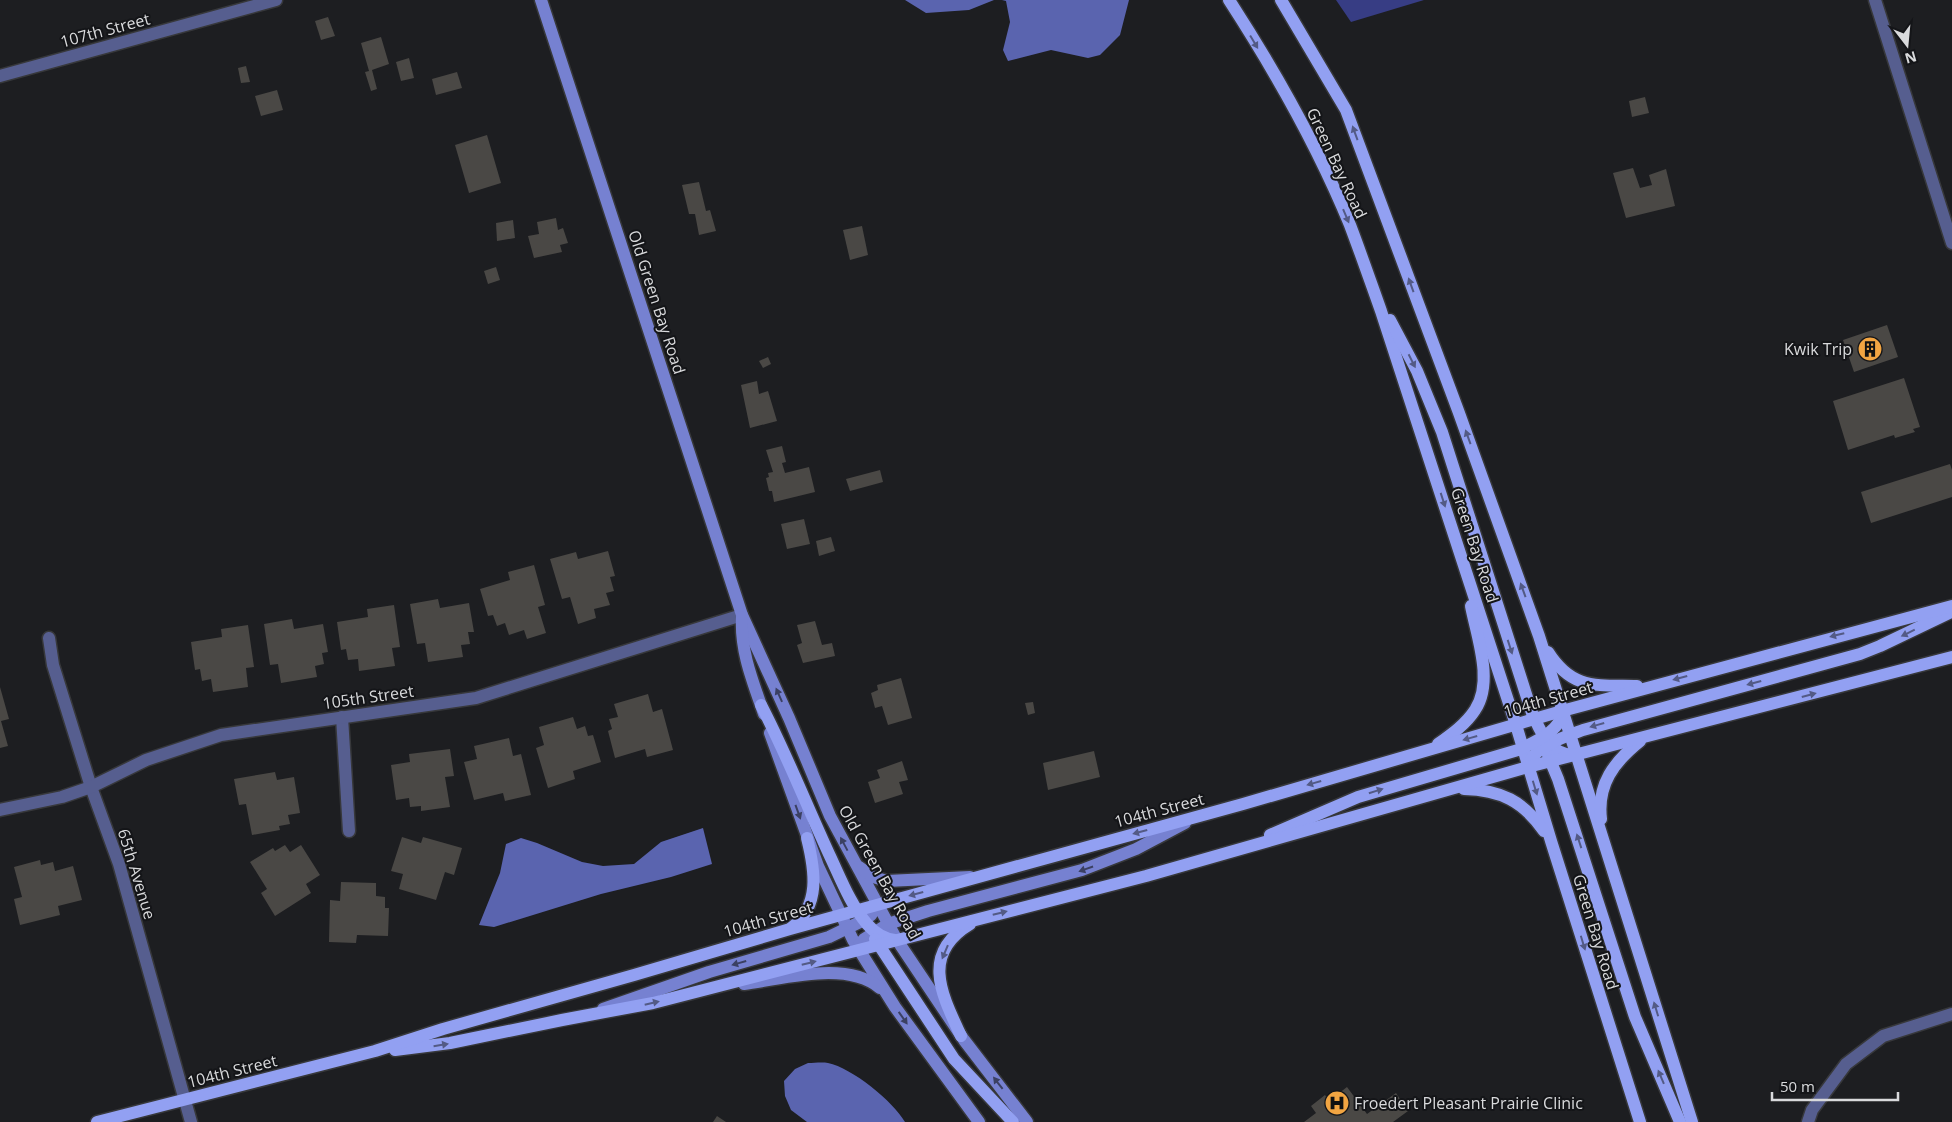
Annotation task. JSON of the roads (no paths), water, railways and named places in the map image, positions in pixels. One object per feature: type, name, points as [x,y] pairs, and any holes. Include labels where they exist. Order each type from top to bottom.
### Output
[{"type":"main road","name":"Green Bay Road","points":[[1229,0],[1292,104],[1338,198],[1373,287],[1474,592],[1640,1122]]},
{"type":"main road","name":"Green Bay Road","points":[[1281,0],[1346,110],[1459,413],[1539,636],[1692,1122]]},
{"type":"main road","points":[[1373,287],[1417,371],[1435,414],[1521,681],[1551,762],[1635,1017],[1680,1122]]},
{"type":"main road","points":[[1431,749],[1469,718],[1476,709],[1482,695],[1484,674],[1470,603],[1474,592]]},
{"type":"main road","name":"104th Street","points":[[97,1122],[375,1051],[443,1029],[634,975],[790,928],[840,915],[860,918],[878,904],[1193,818],[1562,711],[1952,606]]},
{"type":"main road","points":[[1235,851],[1320,812],[1358,797],[1408,781],[1509,754],[1523,747],[1597,725],[1860,654],[1952,611]]},
{"type":"main road","points":[[1539,636],[1557,666],[1573,679],[1595,684],[1650,687]]},
{"type":"main road","name":"104th Street","points":[[375,1051],[441,1045],[653,1003],[1146,876],[1528,767],[1952,657]]},
{"type":"main road","points":[[761,705],[860,918],[872,933],[954,1059],[1013,1122]]},
{"type":"main road","points":[[1528,767],[1530,759],[1560,723],[1562,711]]},
{"type":"main road","points":[[1516,725],[1529,727],[1544,742],[1560,753],[1576,755]]},
{"type":"main road","points":[[1603,839],[1600,802],[1605,782],[1617,761],[1644,738]]},
{"type":"main road","points":[[1452,790],[1489,792],[1517,802],[1533,815],[1551,841]]},
{"type":"main road","points":[[790,928],[803,918],[812,898],[814,871],[807,838]]},
{"type":"main road","points":[[961,1036],[942,992],[939,981],[940,968],[944,952],[953,937],[962,928],[979,919]]},
{"type":"main road","points":[[872,933],[887,939],[897,940]]},
{"type":"street","name":"107th Street","points":[[0,76],[276,0]]},
{"type":"street","name":"Old Green Bay Road","points":[[541,0],[742,615],[789,718],[830,816],[888,924],[961,1036],[1027,1122]]},
{"type":"street","points":[[1875,0],[1952,243]]},
{"type":"street","name":"Old Green Bay Road","points":[[742,615],[742,644],[761,705],[807,838],[840,915],[858,950],[887,994],[979,1122]]},
{"type":"street","name":"105th Street","points":[[0,810],[62,797],[90,787],[146,760],[221,735],[476,698],[742,615]]},
{"type":"street","name":"65th Avenue","points":[[49,638],[53,665],[90,787],[119,864],[191,1122]]},
{"type":"street","points":[[342,717],[349,831]]},
{"type":"street","points":[[858,950],[862,941],[888,924],[928,911],[1082,870],[1136,849],[1193,818]]},
{"type":"street","points":[[853,860],[868,875],[887,881],[977,877]]},
{"type":"street","points":[[583,1016],[667,986],[810,943],[847,929],[860,918]]},
{"type":"street","points":[[714,987],[834,973],[851,974],[864,978],[887,994]]},
{"type":"street","points":[[1808,1122],[1812,1110],[1846,1064],[1883,1036],[1952,1014]]},
{"type":"water","points":[[905,0],[994,0],[969,10],[926,13]]},
{"type":"water","points":[[1002,0],[1129,0],[1120,35],[1100,55],[1088,58],[1051,50],[1008,61],[1003,50],[1010,22],[1006,1]]},
{"type":"water","points":[[703,828],[712,864],[671,877],[601,894],[494,927],[479,925],[500,873],[506,844],[521,838],[582,862],[603,866],[634,864],[661,842]]},
{"type":"water","points":[[808,1063],[828,1063],[838,1066],[860,1078],[882,1095],[905,1122],[807,1122],[791,1110],[785,1096],[784,1081],[795,1069]]},
{"type":"place","name":"Kwik Trip","points":[[1870,349]]},
{"type":"place","name":"Froedert Pleasant Prairie Clinic","points":[[1337,1103]]}]
